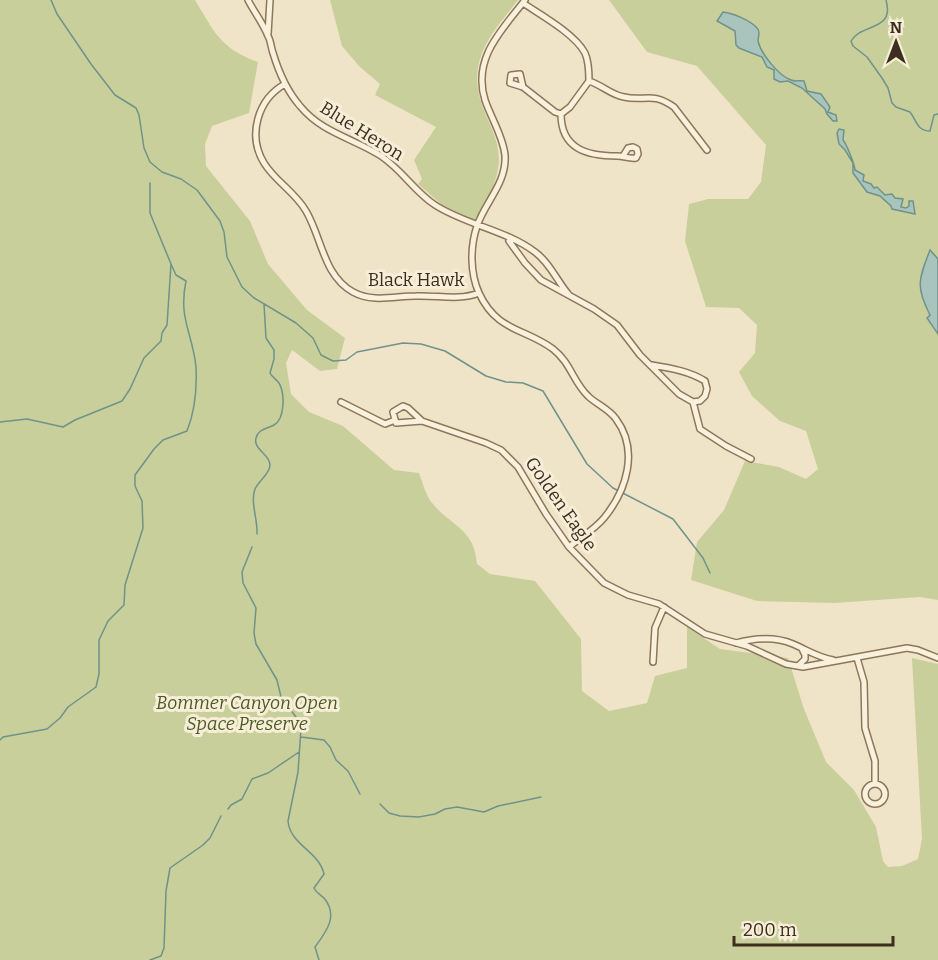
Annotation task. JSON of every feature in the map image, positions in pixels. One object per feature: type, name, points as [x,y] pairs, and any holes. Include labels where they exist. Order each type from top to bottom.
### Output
[{"type":"street","name":"Blue Heron","points":[[248,0],[268,36],[280,75],[300,106],[324,128],[383,158],[430,202],[452,216],[535,251],[569,295]]},
{"type":"street","name":"Blue Heron","points":[[268,36],[270,0]]},
{"type":"street","points":[[561,114],[570,107],[589,81],[587,60],[579,45],[568,34],[524,1],[490,46],[483,63],[483,89],[500,135],[504,161],[498,187],[477,226],[472,260],[479,293],[490,310],[504,324],[544,344],[566,361],[586,395],[614,416],[628,440],[628,471],[612,506],[603,519],[569,547]]},
{"type":"street","points":[[589,81],[626,98],[650,97],[666,101],[674,106],[707,150]]},
{"type":"street","name":"Black Hawk","points":[[285,84],[276,89],[260,109],[256,123],[259,151],[264,162],[299,200],[307,213],[328,265],[342,284],[354,293],[367,298],[414,296],[456,298],[479,293]]},
{"type":"street","points":[[522,87],[561,114]]},
{"type":"street","points":[[561,114],[566,134],[574,146],[597,156],[623,156]]},
{"type":"street","name":"Blue Heron","points":[[506,237],[541,280],[617,326],[635,350],[668,384],[693,402]]},
{"type":"street","points":[[652,365],[681,370],[705,381],[707,389],[705,396],[700,401],[693,402],[700,429],[751,459]]},
{"type":"street","points":[[341,402],[385,424],[395,420]]},
{"type":"street","name":"Golden Eagle","points":[[422,421],[396,423],[393,412],[403,406],[422,421],[501,450],[511,458],[569,547],[587,567],[614,590],[664,607],[705,634],[747,646],[774,660],[798,666],[907,648],[938,658]]},
{"type":"street","points":[[653,662],[655,627],[664,607]]},
{"type":"street","name":"Golden Eagle","points":[[735,644],[752,639],[769,638],[801,648],[820,658],[839,661]]},
{"type":"street","points":[[798,666],[806,655],[801,648]]},
{"type":"street","points":[[645,651],[654,652]]},
{"type":"street","points":[[857,658],[864,682],[865,728],[875,761],[875,784]]},
{"type":"green space","name":"Bommer Canyon Open Space Preserve","points":[[0,0],[195,0],[214,30],[227,45],[245,57],[258,62],[249,113],[212,126],[205,144],[206,166],[250,221],[268,264],[307,310],[345,338],[337,369],[320,371],[292,350],[286,363],[291,394],[309,412],[343,426],[394,470],[419,473],[431,501],[440,512],[467,535],[472,543],[477,564],[490,574],[535,581],[581,639],[582,691],[609,711],[647,703],[655,676],[687,668],[687,627],[720,649],[788,658],[804,709],[826,762],[854,790],[876,827],[883,861],[888,867],[902,866],[918,859],[922,839],[912,658],[938,664],[938,960],[0,960]]},
{"type":"green space","points":[[330,0],[518,0],[489,39],[478,67],[477,85],[497,142],[499,158],[497,175],[475,219],[442,205],[418,184],[422,179],[414,160],[436,127],[375,95],[380,84],[359,66],[342,46]]},
{"type":"green space","points":[[609,0],[938,0],[938,600],[920,597],[835,603],[757,601],[691,580],[697,542],[724,510],[745,461],[779,467],[806,479],[818,469],[806,431],[780,421],[752,396],[739,372],[755,353],[757,325],[739,308],[706,307],[685,241],[689,204],[708,199],[748,199],[761,182],[766,145],[697,66],[647,52]]},
{"type":"water","points":[[723,12],[741,17],[757,28],[758,41],[771,64],[786,78],[793,81],[804,81],[807,91],[821,94],[830,107],[828,112],[836,115],[837,121],[833,121],[825,109],[802,88],[788,81],[780,82],[774,79],[774,70],[767,67],[762,57],[739,48],[736,45],[735,31],[717,21]]},
{"type":"water","points":[[839,129],[844,130],[843,140],[854,164],[855,170],[864,175],[863,181],[874,188],[877,187],[885,195],[892,194],[895,198],[903,199],[901,207],[906,208],[909,206],[909,201],[913,201],[915,214],[892,209],[880,196],[867,192],[853,173],[853,163],[839,144],[837,133]]},
{"type":"water","points":[[930,250],[938,259],[938,334],[927,318],[930,315],[922,297],[920,282]]},
{"type":"waterway","points":[[51,0],[57,14],[115,95],[136,108],[144,148],[150,162],[162,172],[181,179],[197,190],[220,221],[224,232],[227,257],[242,287],[254,298],[296,323],[313,338],[321,355],[333,361],[346,360],[357,352],[403,343],[421,344],[445,351],[486,376],[506,382],[523,383],[543,391],[587,464],[613,488],[673,519],[703,558],[710,573]]},
{"type":"waterway","points":[[886,0],[886,17],[876,26],[856,35],[851,41],[853,46],[867,57],[882,78],[888,88],[892,103],[910,112],[922,129],[930,131],[934,115],[938,114]]},
{"type":"waterway","points":[[0,422],[27,419],[63,427],[122,401],[144,358],[161,341],[162,333],[167,325],[171,264],[150,213],[150,183]]},
{"type":"waterway","points":[[0,740],[3,737],[47,729],[60,718],[68,707],[96,687],[99,674],[99,640],[108,621],[124,605],[125,585],[143,528],[142,501],[135,486],[135,475],[163,440],[187,431],[194,408],[196,367],[185,316],[186,281],[176,275],[171,264]]},
{"type":"waterway","points":[[257,534],[254,494],[270,465],[257,446],[256,438],[261,431],[278,422],[283,406],[281,387],[270,373],[274,350],[266,338],[264,304]]},
{"type":"waterway","points":[[252,547],[242,572],[243,583],[256,608],[254,633],[256,644],[277,680],[281,697],[299,721],[301,729],[298,772],[288,821],[294,836],[317,859],[324,874],[314,888],[324,898],[331,917],[323,936],[315,947],[319,960]]},
{"type":"waterway","points":[[301,737],[324,740],[336,760],[348,771],[360,794]]},
{"type":"waterway","points":[[228,809],[242,799],[252,779],[268,773],[299,752]]},
{"type":"waterway","points":[[380,804],[389,813],[419,817],[457,807],[484,812],[498,806],[541,797]]},
{"type":"waterway","points":[[150,960],[161,956],[164,948],[166,891],[170,868],[210,838],[221,816]]}]
